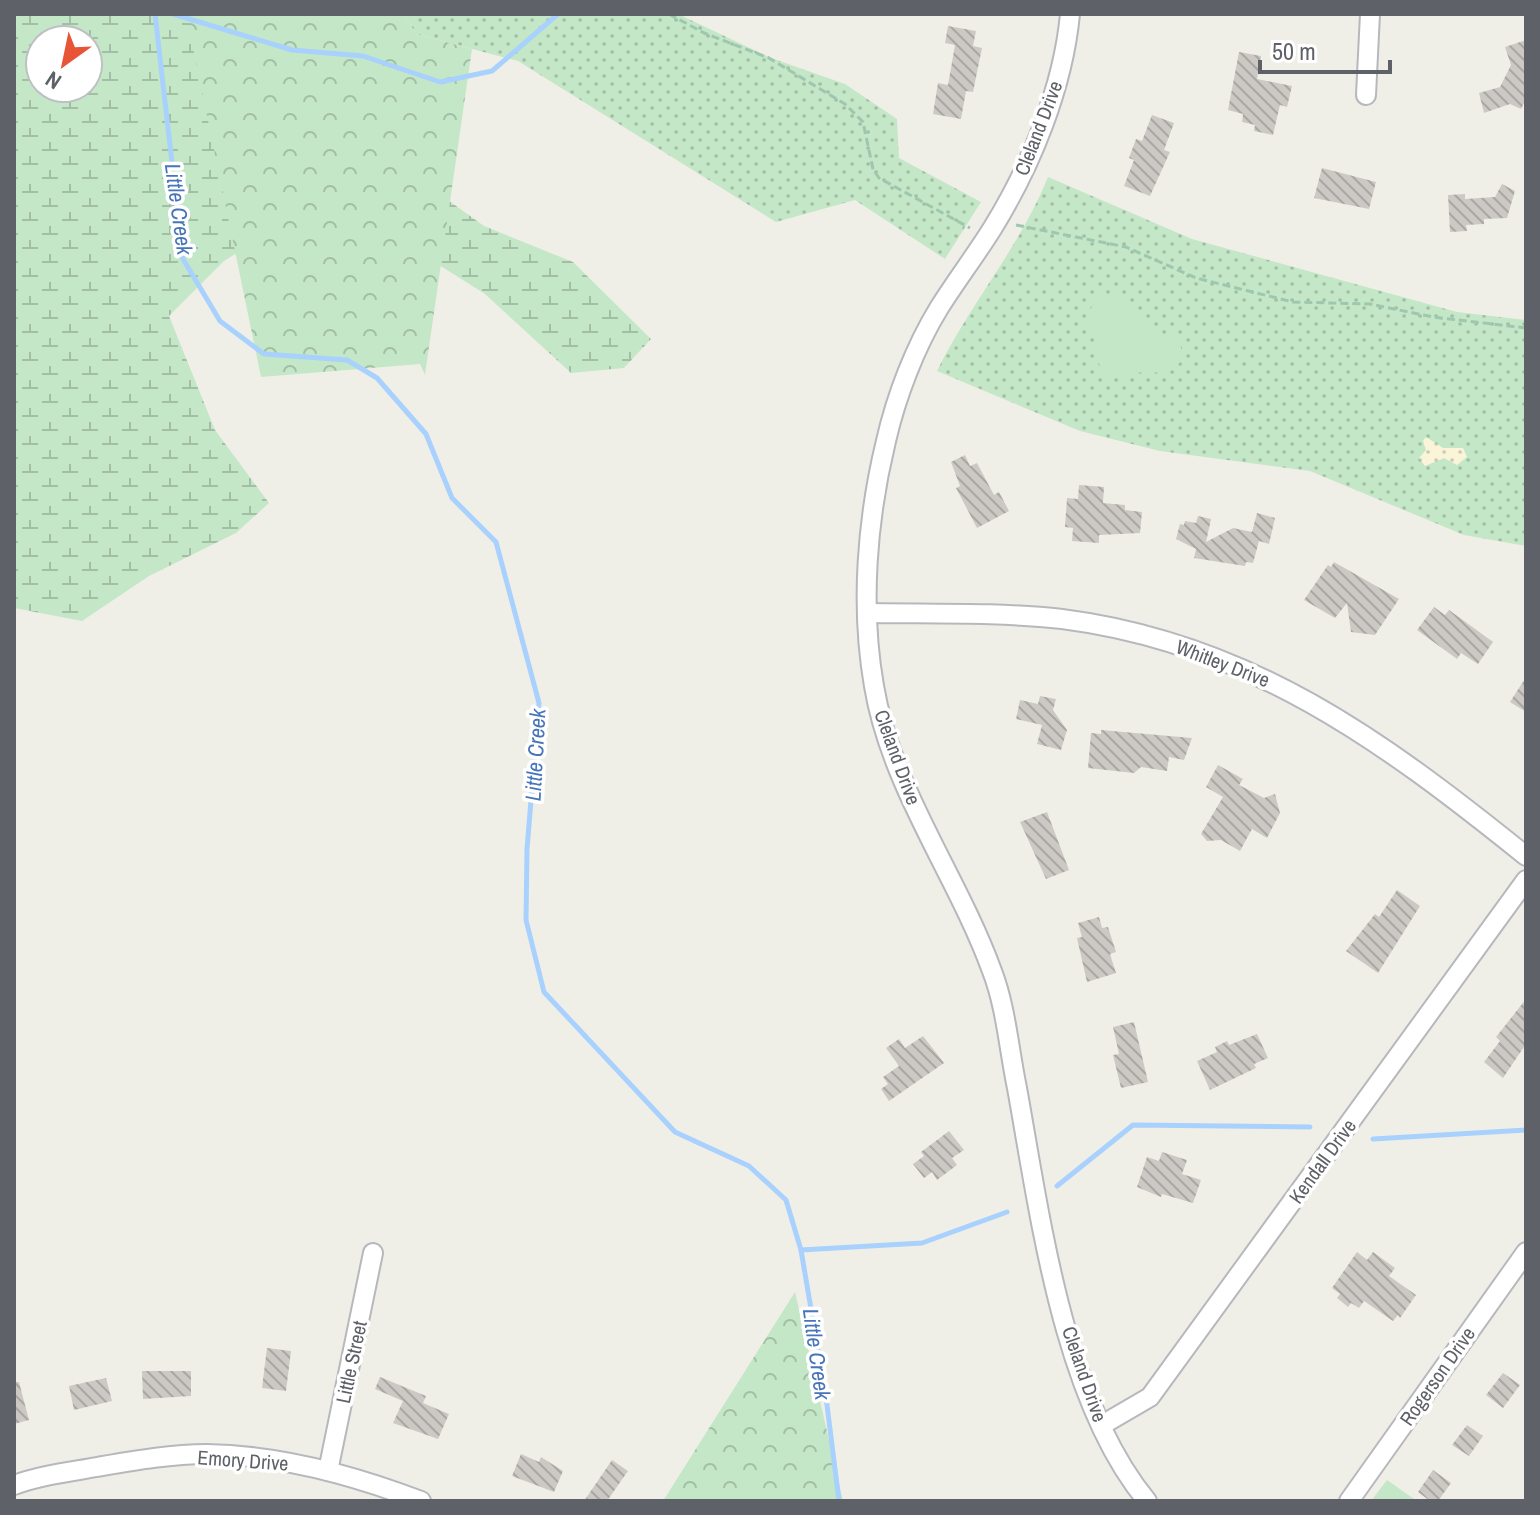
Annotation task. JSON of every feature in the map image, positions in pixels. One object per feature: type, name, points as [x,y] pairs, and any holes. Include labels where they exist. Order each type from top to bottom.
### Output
[{"type":"street","name":"Cleland Drive","points":[[1070,14],[1067,43],[1028,162],[994,227],[937,311],[912,364],[886,436],[868,547],[868,613],[874,686],[888,738],[906,788],[944,862],[993,973],[1056,1283],[1077,1364],[1124,1474],[1147,1501]]},
{"type":"street","points":[[1366,95],[1370,14]]},
{"type":"street","name":"Whitley Drive","points":[[868,613],[1062,619],[1130,631],[1195,649],[1259,674],[1368,734],[1526,856]]},
{"type":"street","name":"Kendall Drive","points":[[1102,1425],[1138,1406],[1158,1386],[1526,880]]},
{"type":"street","name":"Rogerson Drive","points":[[1349,1501],[1526,1252]]},
{"type":"street","name":"Little Street","points":[[328,1471],[373,1253]]},
{"type":"street","name":"Emory Drive","points":[[14,1485],[36,1477],[120,1463],[206,1454],[292,1463],[362,1478],[421,1501]]},
{"type":"path","points":[[669,14],[704,33],[769,58],[845,104],[863,122],[873,169],[879,178],[977,231]]},
{"type":"path","points":[[1010,223],[1126,247],[1196,278],[1293,302],[1370,304],[1421,316],[1526,328]]},
{"type":"green space","points":[[14,14],[361,14],[380,151],[484,226],[573,262],[651,339],[624,368],[571,373],[485,294],[409,246],[275,229],[224,261],[169,316],[215,430],[269,503],[236,533],[149,576],[82,621],[14,608]]},
{"type":"green space","points":[[186,14],[404,14],[416,34],[472,49],[425,375],[420,364],[261,377]]},
{"type":"green space","points":[[404,14],[678,14],[771,58],[845,84],[897,119],[899,158],[981,202],[945,259],[855,200],[776,222],[518,61],[416,34]]},
{"type":"green space","points":[[1048,177],[1192,239],[1457,312],[1526,320],[1526,546],[1464,535],[1310,471],[1160,451],[1080,431],[937,371],[1024,227]]},
{"type":"green space","points":[[1110,293],[1128,299],[1149,327],[1178,340],[1183,353],[1176,368],[1120,377],[1104,373],[1099,364],[1098,345],[1086,317],[1096,299]]},
{"type":"green space","points":[[795,1292],[843,1501],[663,1501]]},
{"type":"green space","points":[[1387,1480],[1417,1501],[1371,1501]]},
{"type":"sand","points":[[1426,437],[1443,448],[1463,448],[1467,457],[1457,465],[1444,458],[1425,466],[1419,458],[1426,450],[1423,441]]},
{"type":"building","points":[[948,26],[976,31],[973,46],[982,48],[973,92],[966,91],[961,119],[933,114],[938,83],[948,85],[955,45],[945,43]]},
{"type":"building","points":[[1526,40],[1526,99],[1521,109],[1510,104],[1484,113],[1479,93],[1500,87],[1511,65],[1505,47]]},
{"type":"building","points":[[1239,52],[1261,56],[1257,79],[1292,86],[1287,107],[1280,105],[1273,135],[1254,131],[1255,125],[1242,122],[1243,114],[1228,110]]},
{"type":"building","points":[[1152,115],[1174,123],[1164,150],[1170,152],[1150,196],[1124,186],[1134,160],[1129,158],[1136,139],[1142,141]]},
{"type":"building","points":[[1322,168],[1376,182],[1369,209],[1314,198]]},
{"type":"building","points":[[1502,184],[1515,191],[1507,218],[1484,219],[1484,224],[1466,225],[1467,231],[1450,232],[1448,195],[1465,194],[1465,199],[1495,197]]},
{"type":"building","points":[[965,455],[970,466],[977,463],[994,495],[999,492],[1009,511],[977,528],[956,488],[960,486],[951,462]]},
{"type":"building","points":[[1079,485],[1104,487],[1103,503],[1125,505],[1125,510],[1142,512],[1140,533],[1099,535],[1099,543],[1072,541],[1073,528],[1065,527],[1067,498],[1078,499]]},
{"type":"building","points":[[1257,513],[1275,518],[1269,544],[1259,541],[1253,563],[1246,562],[1245,566],[1194,558],[1196,549],[1176,539],[1180,524],[1184,525],[1185,521],[1196,523],[1198,516],[1211,519],[1206,542],[1233,528],[1252,532]]},
{"type":"building","points":[[1334,562],[1399,599],[1375,635],[1351,632],[1347,603],[1335,618],[1304,600],[1328,565],[1331,567]]},
{"type":"building","points":[[1434,607],[1445,615],[1449,610],[1493,642],[1478,664],[1461,653],[1457,659],[1417,630]]},
{"type":"building","points":[[1526,677],[1526,712],[1510,702]]},
{"type":"building","points":[[1040,696],[1056,699],[1053,710],[1067,730],[1061,750],[1037,744],[1042,725],[1016,719],[1020,700],[1038,704]]},
{"type":"building","points":[[1101,730],[1192,738],[1184,760],[1169,757],[1167,771],[1141,767],[1134,773],[1088,768],[1091,733],[1101,734]]},
{"type":"building","points":[[1218,765],[1243,779],[1239,785],[1264,798],[1275,794],[1280,813],[1267,838],[1252,829],[1240,851],[1221,840],[1207,841],[1201,834],[1223,797],[1206,787]]},
{"type":"building","points":[[1047,812],[1069,870],[1046,879],[1020,822]]},
{"type":"building","points":[[1397,890],[1420,906],[1378,973],[1346,951],[1375,914],[1379,917]]},
{"type":"building","points":[[1099,917],[1102,928],[1108,927],[1116,952],[1110,954],[1116,973],[1087,982],[1077,938],[1082,937],[1078,923]]},
{"type":"building","points":[[1526,999],[1526,1044],[1503,1078],[1484,1062],[1500,1041],[1496,1037]]},
{"type":"building","points":[[1134,1022],[1148,1082],[1121,1088],[1113,1055],[1119,1054],[1113,1027]]},
{"type":"building","points":[[1257,1034],[1268,1058],[1254,1064],[1256,1068],[1210,1090],[1197,1061],[1217,1052],[1215,1047],[1227,1041],[1229,1045]]},
{"type":"building","points":[[923,1036],[944,1063],[889,1101],[881,1089],[888,1084],[883,1077],[899,1066],[886,1048],[899,1039],[905,1048]]},
{"type":"building","points":[[949,1131],[964,1150],[952,1158],[957,1165],[937,1180],[932,1172],[924,1178],[913,1164],[924,1156],[921,1152]]},
{"type":"building","points":[[1162,1152],[1187,1160],[1182,1174],[1201,1180],[1193,1203],[1162,1194],[1161,1197],[1137,1187],[1147,1157],[1159,1161]]},
{"type":"building","points":[[1357,1252],[1367,1260],[1373,1252],[1395,1268],[1389,1276],[1416,1295],[1400,1318],[1398,1315],[1393,1321],[1364,1301],[1359,1308],[1351,1303],[1348,1307],[1337,1298],[1340,1294],[1332,1288]]},
{"type":"building","points":[[267,1348],[291,1351],[286,1391],[262,1388]]},
{"type":"building","points":[[142,1371],[191,1371],[191,1396],[143,1399]]},
{"type":"building","points":[[1503,1373],[1520,1385],[1503,1408],[1486,1395]]},
{"type":"building","points":[[380,1377],[426,1396],[423,1403],[449,1414],[438,1439],[393,1423],[403,1401],[375,1389]]},
{"type":"building","points":[[106,1378],[112,1401],[74,1410],[69,1386]]},
{"type":"building","points":[[14,1382],[19,1382],[29,1420],[14,1424]]},
{"type":"building","points":[[1467,1425],[1483,1436],[1469,1456],[1452,1445]]},
{"type":"building","points":[[521,1454],[539,1462],[541,1457],[563,1471],[554,1492],[512,1476]]},
{"type":"building","points":[[612,1460],[628,1471],[607,1501],[584,1501]]},
{"type":"building","points":[[1433,1470],[1451,1483],[1438,1501],[1430,1501],[1418,1492]]},
{"type":"waterway","name":"Little Creek","points":[[155,14],[183,259],[220,321],[264,354],[347,360],[377,378],[426,434],[452,498],[496,542],[539,703],[527,849],[526,920],[544,992],[675,1132],[749,1166],[786,1200],[801,1250],[826,1397],[839,1501]]},
{"type":"waterway","points":[[173,14],[292,50],[363,56],[440,82],[492,71],[558,14]]},
{"type":"waterway","points":[[1057,1186],[1133,1125],[1310,1127]]},
{"type":"waterway","points":[[1373,1139],[1526,1130]]},
{"type":"waterway","points":[[801,1250],[922,1243],[1007,1212]]}]
